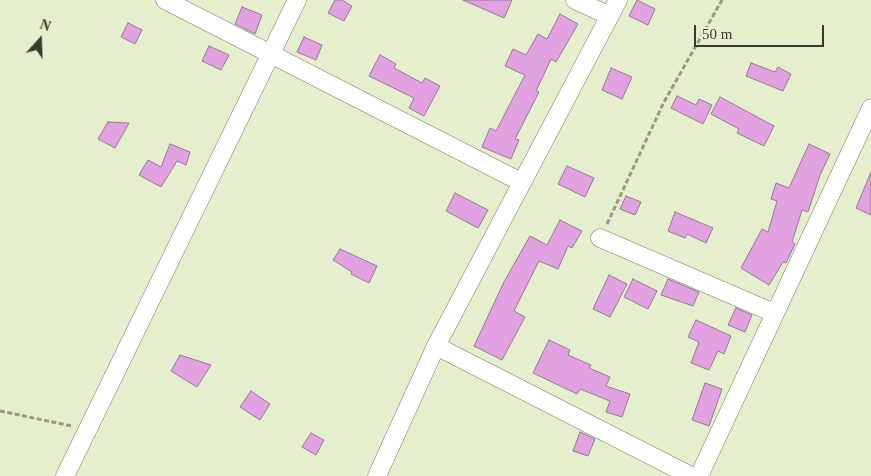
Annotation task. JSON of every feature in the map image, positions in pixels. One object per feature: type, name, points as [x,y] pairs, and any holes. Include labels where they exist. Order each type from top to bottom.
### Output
[{"type":"street","points":[[164,0],[521,182]]},
{"type":"street","points":[[65,476],[269,54],[297,0]]},
{"type":"street","points":[[575,0],[610,16]]},
{"type":"street","points":[[377,476],[436,346],[618,0]]},
{"type":"street","points":[[699,476],[871,108]]},
{"type":"street","points":[[600,238],[774,313]]},
{"type":"street","points":[[436,346],[691,476]]},
{"type":"path","points":[[600,238],[664,102],[722,0]]},
{"type":"path","points":[[0,410],[89,429]]},
{"type":"building","points":[[335,0],[342,0],[352,6],[344,21],[328,13]]},
{"type":"building","points":[[463,0],[512,0],[504,18]]},
{"type":"building","points":[[637,0],[655,9],[648,25],[629,16]]},
{"type":"building","points":[[242,7],[262,15],[255,34],[235,24]]},
{"type":"building","points":[[560,14],[578,24],[556,62],[551,59],[536,91],[539,92],[515,139],[519,140],[511,159],[482,147],[490,128],[496,131],[525,75],[505,66],[513,49],[526,55],[538,34],[547,39]]},
{"type":"building","points":[[128,23],[142,30],[135,44],[121,37]]},
{"type":"building","points":[[304,37],[322,45],[316,60],[297,52]]},
{"type":"building","points":[[209,46],[229,55],[221,70],[202,61]]},
{"type":"building","points":[[380,55],[396,64],[394,68],[422,83],[425,78],[440,86],[424,116],[409,108],[414,98],[369,76]]},
{"type":"building","points":[[751,63],[775,72],[778,67],[791,74],[783,91],[746,76]]},
{"type":"building","points":[[611,68],[632,77],[622,99],[602,90]]},
{"type":"building","points":[[677,96],[696,105],[699,99],[712,105],[703,124],[671,108]]},
{"type":"building","points":[[720,97],[774,126],[764,146],[737,133],[739,129],[711,114]]},
{"type":"building","points":[[108,122],[129,123],[115,148],[98,139]]},
{"type":"building","points":[[170,144],[190,152],[186,165],[177,161],[161,187],[139,175],[148,160],[161,167]]},
{"type":"building","points":[[809,144],[830,154],[820,175],[808,212],[802,210],[792,242],[795,244],[786,263],[783,262],[769,285],[741,268],[762,229],[768,232],[777,201],[771,199],[776,183],[789,188]]},
{"type":"building","points":[[567,166],[594,178],[585,197],[558,184]]},
{"type":"building","points":[[871,172],[871,215],[856,208]]},
{"type":"building","points":[[455,193],[488,210],[478,228],[446,211]]},
{"type":"building","points":[[626,196],[641,202],[635,215],[620,209]]},
{"type":"building","points":[[675,212],[713,228],[706,243],[687,234],[685,238],[668,231]]},
{"type":"building","points":[[560,220],[582,231],[572,248],[568,246],[558,269],[539,261],[514,311],[525,317],[502,360],[474,346],[504,282],[530,236],[547,245]]},
{"type":"building","points":[[340,249],[377,266],[369,283],[351,274],[352,272],[333,260]]},
{"type":"building","points":[[609,275],[627,284],[610,317],[593,309]]},
{"type":"building","points":[[633,279],[657,291],[648,309],[624,297]]},
{"type":"building","points":[[668,279],[699,292],[693,306],[661,295]]},
{"type":"building","points":[[736,308],[752,315],[745,332],[728,325]]},
{"type":"building","points":[[696,320],[731,336],[724,354],[718,351],[709,370],[691,363],[699,342],[688,337]]},
{"type":"building","points":[[549,340],[570,350],[568,355],[591,365],[589,368],[610,377],[606,386],[630,394],[622,417],[606,412],[610,401],[580,389],[577,394],[533,373]]},
{"type":"building","points":[[180,355],[211,365],[197,387],[171,371]]},
{"type":"building","points":[[705,383],[722,389],[709,426],[692,420]]},
{"type":"building","points":[[251,391],[270,404],[260,420],[240,407]]},
{"type":"building","points":[[580,432],[595,439],[588,456],[573,451]]},
{"type":"building","points":[[311,433],[324,440],[316,455],[302,447]]}]
